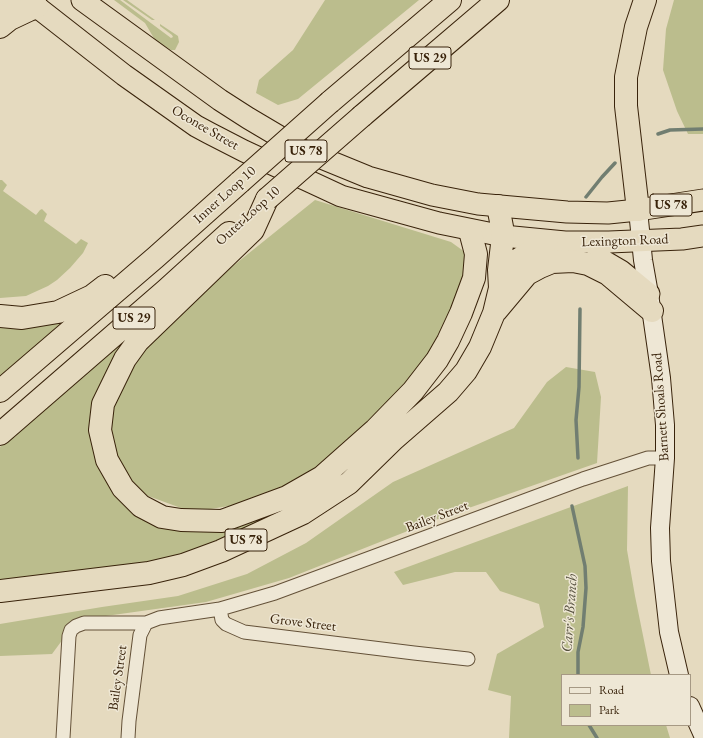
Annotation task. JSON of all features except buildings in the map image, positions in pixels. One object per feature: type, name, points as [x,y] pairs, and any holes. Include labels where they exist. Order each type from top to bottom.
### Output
[{"type":"highway","points":[[0,14],[10,0]]},
{"type":"highway","name":"US 78","points":[[82,0],[220,100],[302,150],[368,177],[432,195],[478,204],[498,206]]},
{"type":"highway","name":"Inner Loop 10","points":[[0,391],[156,257],[330,102],[450,0]]},
{"type":"highway","name":"Outer Loop 10","points":[[0,434],[166,290],[362,116],[498,0]]},
{"type":"highway","points":[[638,210],[626,106],[626,77],[636,27],[645,0]]},
{"type":"highway","points":[[0,27],[29,10],[33,4]]},
{"type":"highway","name":"Oconee Street","points":[[33,4],[124,75],[208,134],[341,196],[439,224],[503,236],[556,241]]},
{"type":"highway","points":[[267,199],[253,230],[138,341],[125,359],[103,404],[100,430],[107,460],[123,488],[141,506],[162,518],[222,521],[287,497],[322,476],[375,430],[413,391],[437,360],[461,314],[474,278],[476,254],[470,230]]},
{"type":"highway","name":"Lexington Road","points":[[498,206],[567,212],[608,213],[703,200]]},
{"type":"highway","points":[[498,206],[503,236],[499,270],[500,288]]},
{"type":"highway","name":"Lexington Road","points":[[556,241],[641,241],[682,239],[703,236]]},
{"type":"highway","points":[[556,241],[601,259],[621,270],[650,302]]},
{"type":"highway","name":"US 78","points":[[0,591],[149,573],[183,565],[221,551],[303,513],[349,483],[394,439],[448,392],[466,371],[480,347],[494,313],[500,288],[519,259],[556,241]]},
{"type":"highway","points":[[0,316],[22,318],[58,312],[92,296],[127,269],[156,257]]},
{"type":"highway","points":[[494,313],[527,274],[552,262],[588,264],[608,274],[650,302]]},
{"type":"main road","name":"Barnett Shoals Road","points":[[638,210],[643,260],[661,378],[665,458],[660,528],[661,561],[669,632],[679,674]]},
{"type":"main road","points":[[691,708],[703,736]]},
{"type":"street","name":"Bailey Street","points":[[220,609],[282,591],[583,479],[648,458],[665,458]]},
{"type":"street","points":[[63,738],[69,636],[71,630],[84,623],[146,623],[160,618],[220,609]]},
{"type":"street","name":"Grove Street","points":[[220,609],[222,620],[226,624],[244,632],[468,659]]},
{"type":"street","name":"Bailey Street","points":[[128,738],[140,635],[146,623]]},
{"type":"green space","points":[[114,0],[120,0],[171,38],[173,37],[172,35],[160,26],[160,24],[178,36],[179,42],[175,50],[171,50],[155,40],[145,23]]},
{"type":"green space","points":[[123,0],[127,0],[155,20],[152,20]]},
{"type":"green space","points":[[325,0],[419,0],[298,99],[278,105],[256,93],[259,80],[293,50]]},
{"type":"green space","points":[[674,0],[703,0],[703,134],[688,134],[677,111],[663,70],[666,29]]},
{"type":"green space","points":[[0,180],[7,185],[3,191],[36,215],[42,209],[47,214],[44,221],[76,244],[81,239],[88,243],[83,253],[57,280],[48,286],[26,296],[0,298]]},
{"type":"green space","points":[[315,200],[451,242],[469,255],[466,269],[453,306],[436,343],[392,403],[309,477],[247,503],[192,512],[140,493],[115,458],[110,423],[121,382],[144,349],[228,270]]},
{"type":"green space","points":[[145,320],[94,434],[161,523],[275,509],[279,518],[158,565],[0,583],[0,447]]},
{"type":"green space","points":[[63,321],[59,326],[0,380],[0,323]]},
{"type":"green space","points":[[566,367],[595,372],[601,397],[597,463],[443,517],[289,578],[206,602],[77,620],[52,654],[0,656],[0,624],[178,596],[247,574],[306,543],[393,482],[514,428],[547,382]]},
{"type":"green space","points":[[628,486],[627,550],[651,674],[561,674],[561,726],[666,726],[670,738],[509,738],[511,696],[488,690],[497,654],[544,627],[539,604],[500,591],[486,572],[455,572],[403,585],[394,572]]},
{"type":"waterway","name":"Carr's Branch","points":[[658,134],[670,130],[703,129]]},
{"type":"waterway","name":"Carr's Branch","points":[[586,197],[615,163]]},
{"type":"waterway","name":"Carr's Branch","points":[[578,458],[576,420],[579,387],[580,309]]},
{"type":"waterway","name":"Carr's Branch","points":[[572,506],[585,566],[586,588],[583,627],[578,652],[578,674]]},
{"type":"waterway","name":"Carr's Branch","points":[[590,726],[597,738]]}]
